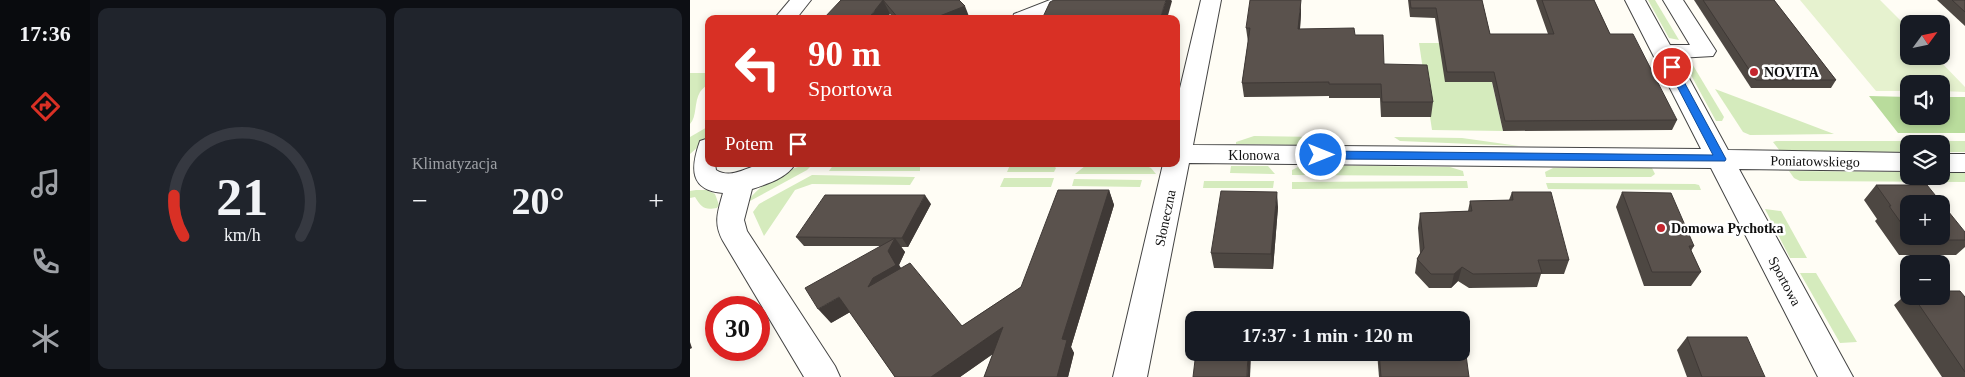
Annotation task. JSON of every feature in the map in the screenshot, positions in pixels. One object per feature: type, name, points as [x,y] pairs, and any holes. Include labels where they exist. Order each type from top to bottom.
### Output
[{"type":"street","points":[[788,15],[801,0]]},
{"type":"street","points":[[1032,15],[1068,0]]},
{"type":"street","name":"Słoneczna","points":[[1180,140],[1211,0]]},
{"type":"street","name":"Sportowa","points":[[1635,0],[1836,377]]},
{"type":"street","points":[[1663,52],[1706,51],[1673,0]]},
{"type":"street","points":[[705,152],[700,158],[695,178],[723,184],[740,182],[758,177],[776,167]]},
{"type":"street","name":"Klonowa","points":[[1180,154],[1721,159]]},
{"type":"street","name":"Poniatowskiego","points":[[1721,159],[1900,162]]},
{"type":"street","points":[[1950,163],[1965,163]]},
{"type":"street","name":"Słoneczna","points":[[1130,377],[1174,167]]},
{"type":"street","points":[[740,182],[730,220],[733,233],[823,377]]},
{"type":"green space","points":[[1648,0],[1655,0],[1679,40],[1669,38]]},
{"type":"green space","points":[[1800,0],[1880,0],[1900,20],[1900,65],[1944,65],[1965,87],[1965,92],[1950,91],[1950,75],[1900,75],[1900,91],[1876,91]]},
{"type":"green space","points":[[1419,43],[1483,43],[1503,131],[1432,130]]},
{"type":"green space","points":[[1691,62],[1724,117],[1722,121],[1716,121],[1685,64]]},
{"type":"green space","points":[[690,73],[705,73],[705,87],[698,96],[694,117],[690,124]]},
{"type":"green space","points":[[1715,89],[1834,134],[1750,135],[1743,132]]},
{"type":"green space","points":[[1869,96],[1900,97],[1900,125],[1950,125],[1950,97],[1965,97],[1965,133],[1898,133]]},
{"type":"green space","points":[[705,128],[705,141],[690,154],[690,137]]},
{"type":"green space","points":[[1254,136],[1319,137],[1309,145],[1236,144],[1236,142]]},
{"type":"green space","points":[[1394,137],[1462,138],[1519,146],[1400,141]]},
{"type":"green space","points":[[1900,141],[1900,152],[1780,151],[1773,142]]},
{"type":"green space","points":[[1950,141],[1965,141],[1965,152],[1950,152]]},
{"type":"green space","points":[[1302,165],[1450,167],[1463,171],[1464,176],[1292,175],[1292,170]]},
{"type":"green space","points":[[1231,166],[1268,166],[1275,174],[1230,173]]},
{"type":"green space","points":[[810,167],[750,201],[749,199],[770,180],[794,168]]},
{"type":"green space","points":[[832,167],[920,167],[920,171],[829,171]]},
{"type":"green space","points":[[1009,167],[1056,168],[1054,172],[1007,172]]},
{"type":"green space","points":[[1084,167],[1149,167],[1156,174],[1075,174]]},
{"type":"green space","points":[[1553,168],[1652,168],[1655,174],[1651,177],[1546,177],[1545,172]]},
{"type":"green space","points":[[1789,171],[1900,172],[1900,182],[1800,181],[1794,178]]},
{"type":"green space","points":[[1950,172],[1965,173],[1965,182],[1950,182]]},
{"type":"green space","points":[[812,175],[915,177],[910,185],[812,184],[795,190],[764,236],[753,212],[759,204]]},
{"type":"green space","points":[[1004,178],[1054,178],[1051,187],[1000,187]]},
{"type":"green space","points":[[1074,179],[1142,180],[1140,187],[1072,186]]},
{"type":"green space","points":[[1204,181],[1274,181],[1273,188],[1203,188]]},
{"type":"green space","points":[[1467,181],[1468,188],[1292,189],[1292,182]]},
{"type":"green space","points":[[1546,183],[1695,184],[1699,185],[1701,190],[1548,189]]},
{"type":"green space","points":[[707,190],[715,194],[719,205],[717,208],[706,208],[695,197],[690,198],[690,191]]},
{"type":"green space","points":[[1765,209],[1781,211],[1807,258],[1790,258]]},
{"type":"green space","points":[[1800,273],[1816,273],[1857,342],[1840,343]]},
{"type":"building","points":[[841,0],[883,0],[871,15],[827,15]]},
{"type":"building","points":[[883,0],[959,0],[965,6],[942,15],[896,15]]},
{"type":"building","points":[[1054,0],[1166,0],[1161,15],[1044,15],[1050,2]]},
{"type":"building","points":[[1250,0],[1301,0],[1298,29],[1354,28],[1355,35],[1383,35],[1384,64],[1427,65],[1433,102],[1382,102],[1381,84],[1329,84],[1329,82],[1242,83],[1250,28],[1246,28]]},
{"type":"building","points":[[1410,0],[1482,0],[1490,34],[1554,34],[1542,0],[1594,0],[1610,34],[1633,34],[1677,120],[1505,121],[1494,72],[1447,72],[1436,8],[1411,8]]},
{"type":"building","points":[[1703,0],[1774,0],[1836,80],[1756,80]]},
{"type":"building","points":[[1952,0],[1965,0],[1965,12]]},
{"type":"building","points":[[1876,185],[1927,185],[1935,195],[1900,195],[1900,221],[1889,206],[1891,206]]},
{"type":"building","points":[[1058,190],[1109,190],[1062,339],[1067,340],[1057,377],[984,377],[1003,327],[931,377],[895,377],[839,297],[818,309],[805,288],[895,238],[888,251],[896,265],[873,278],[868,287],[910,263],[962,326],[1021,287]]},
{"type":"building","points":[[1221,191],[1277,192],[1271,254],[1211,253]]},
{"type":"building","points":[[1512,192],[1551,192],[1569,260],[1538,260],[1542,273],[1473,274],[1462,267],[1454,274],[1431,274],[1417,259],[1424,248],[1420,213],[1472,211],[1470,201],[1513,200]]},
{"type":"building","points":[[1622,192],[1671,193],[1694,246],[1689,246],[1701,272],[1652,272]]},
{"type":"building","points":[[825,195],[925,195],[902,238],[796,237]]},
{"type":"building","points":[[1950,213],[1965,232],[1965,240],[1950,240]]},
{"type":"building","points":[[1950,291],[1960,291],[1965,297],[1965,372],[1919,305],[1950,305]]},
{"type":"building","points":[[1687,337],[1747,337],[1765,377],[1702,377]]},
{"type":"building","points":[[1195,361],[1248,361],[1247,377],[1193,377]]},
{"type":"building","points":[[1380,361],[1467,361],[1469,377],[1381,377]]},
{"type":"place","name":"NOVITA","points":[[1754,72]]},
{"type":"place","name":"Domowa Pychotka","points":[[1661,228]]},
{"type":"route","points":[[1321,155],[1721,159],[1672,67]]}]
